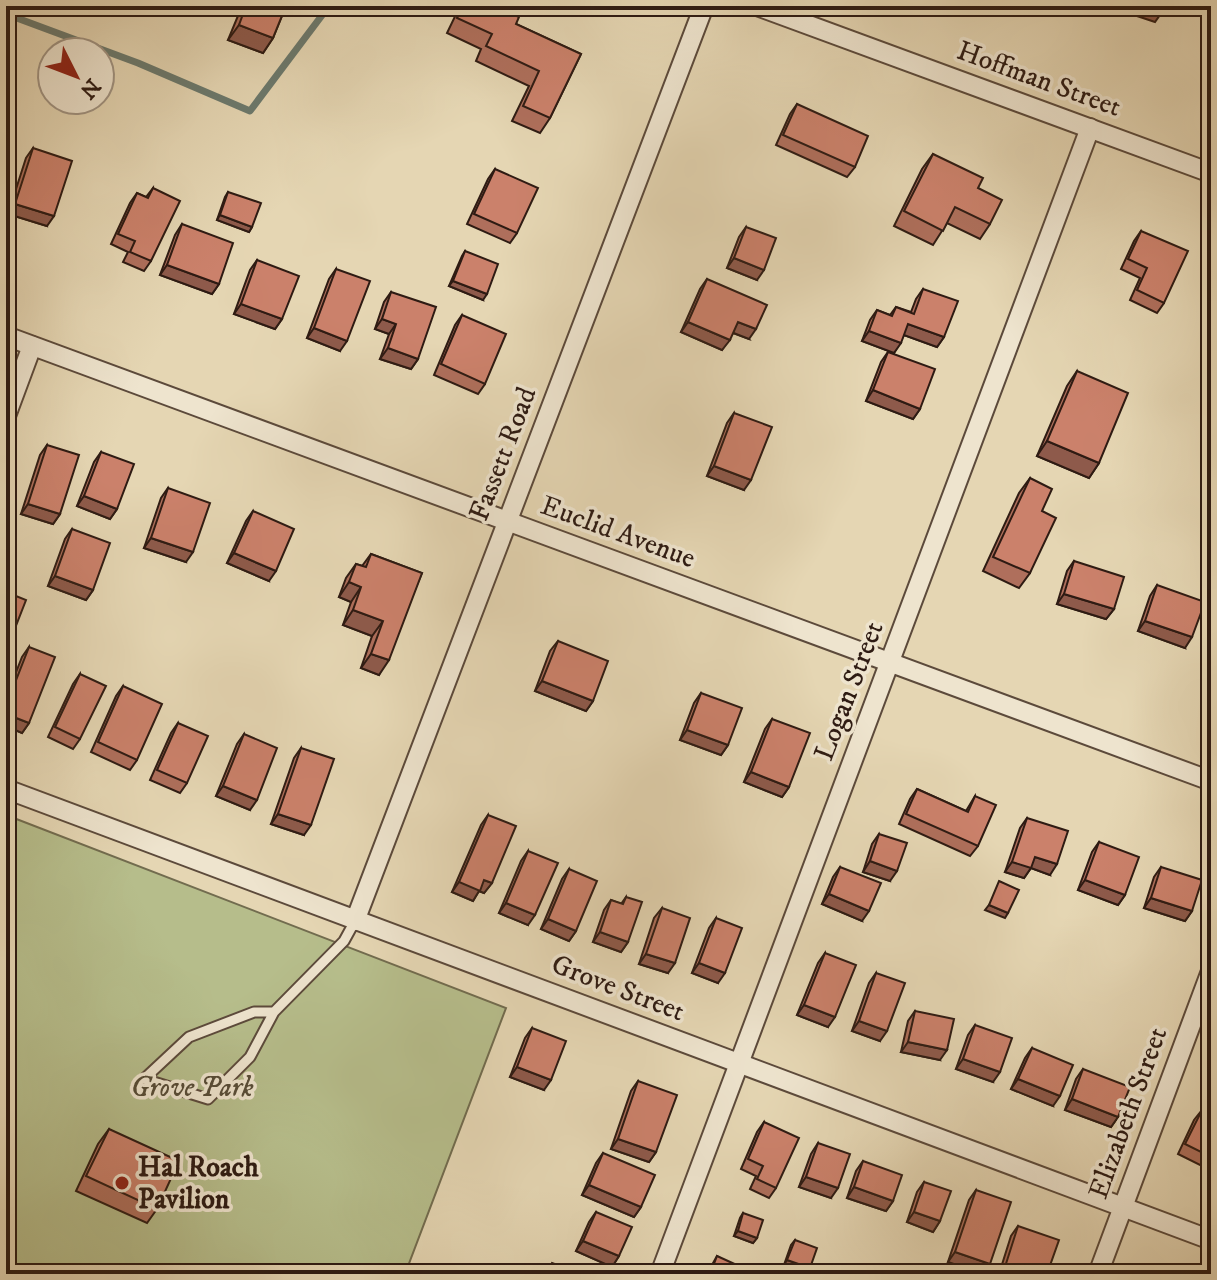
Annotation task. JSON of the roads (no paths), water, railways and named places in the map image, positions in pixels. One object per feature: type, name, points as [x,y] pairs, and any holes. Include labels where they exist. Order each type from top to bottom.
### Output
[{"type":"street","name":"Fassett Road","points":[[355,921],[704,6]]},
{"type":"street","name":"Hoffman Street","points":[[757,6],[1211,173]]},
{"type":"street","name":"Logan Street","points":[[660,1274],[1090,128]]},
{"type":"street","name":"Euclid Avenue","points":[[6,336],[1211,781]]},
{"type":"street","points":[[6,416],[32,346]]},
{"type":"street","name":"Grove Street","points":[[6,789],[1211,1240]]},
{"type":"street","name":"Elizabeth Street","points":[[1098,1274],[1211,971]]},
{"type":"lane","points":[[274,1012],[254,1012],[189,1037],[144,1079],[208,1099],[250,1057],[274,1012],[344,941],[355,921]]},
{"type":"waterway","points":[[6,14],[138,63],[250,111],[329,6]]},
{"type":"place","name":"Hal Roach Pavilion","points":[[122,1183]]},
{"type":"park label","name":"Grove Park","points":[[192,1087]]}]
